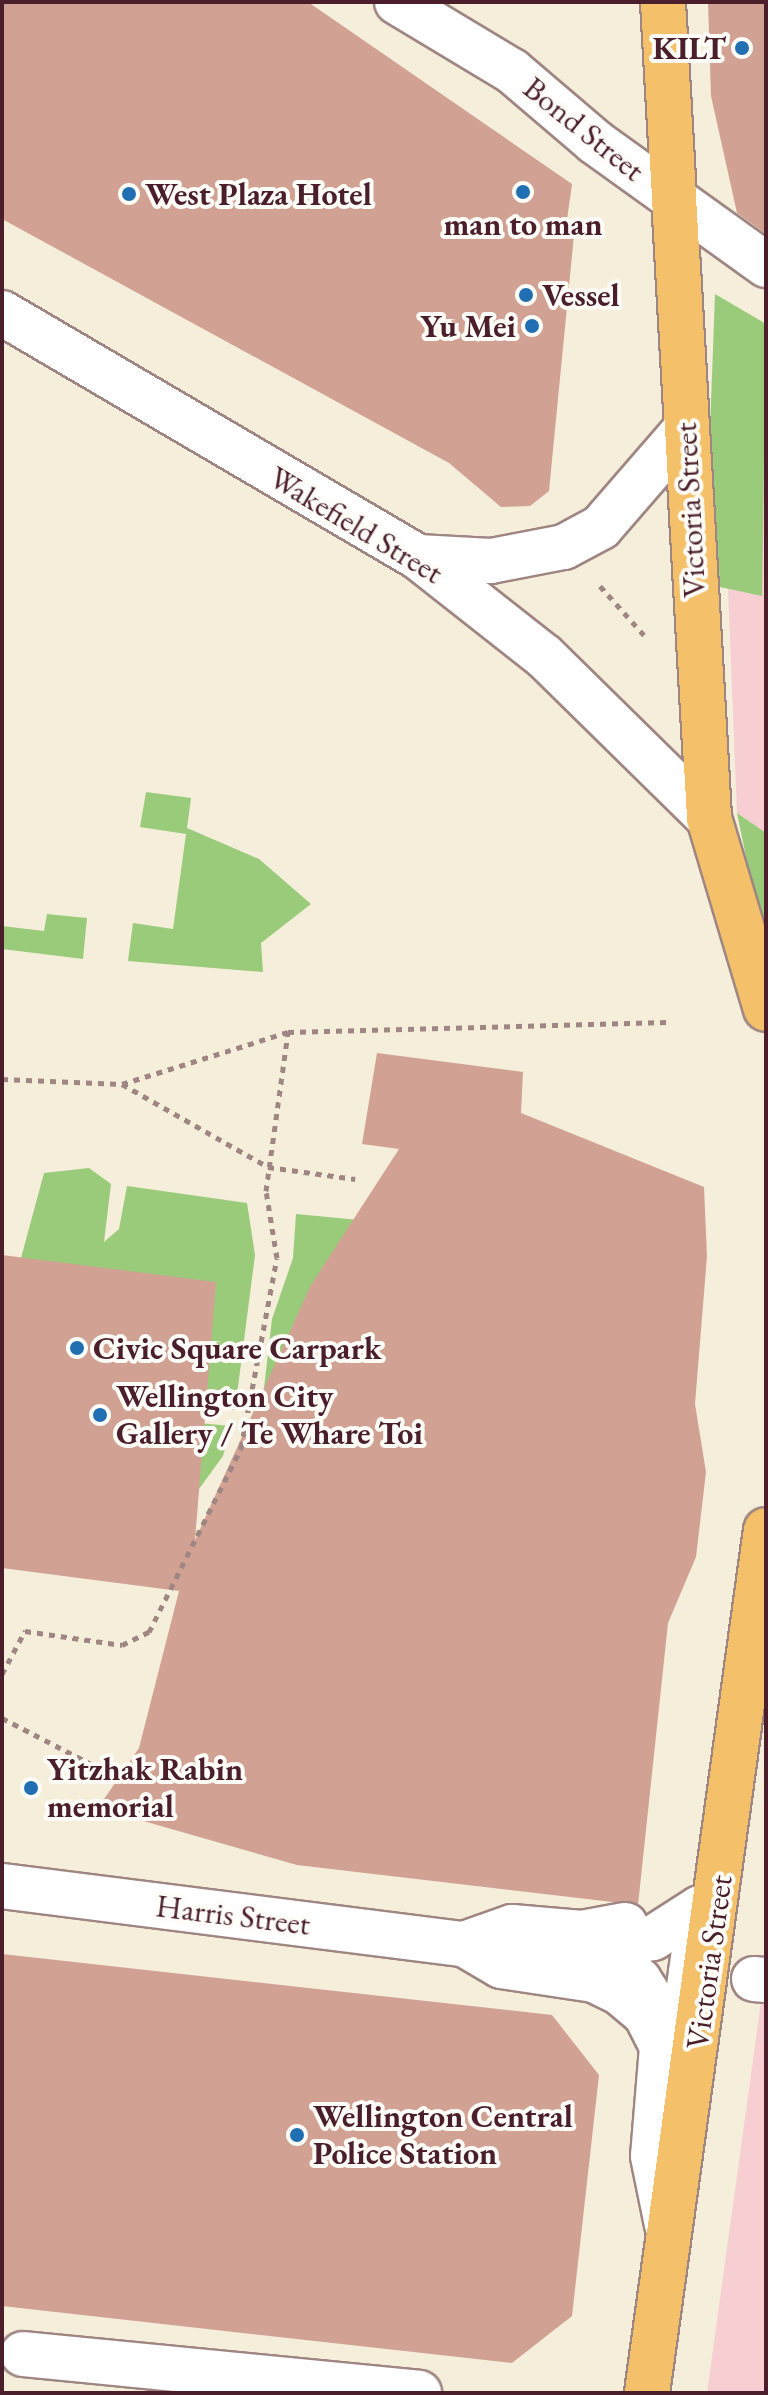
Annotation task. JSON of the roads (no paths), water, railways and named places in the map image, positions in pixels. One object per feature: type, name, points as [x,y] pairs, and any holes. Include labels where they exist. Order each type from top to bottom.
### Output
[{"type":"main road","name":"Victoria Street","points":[[663,2],[709,818],[766,1009]]},
{"type":"main road","name":"Victoria Street","points":[[647,2393],[766,1530]]},
{"type":"street","name":"Bond Street","points":[[397,2],[512,71],[672,199],[766,265]]},
{"type":"street","name":"Wakefield Street","points":[[2,313],[418,557],[544,656],[709,818]]},
{"type":"street","points":[[418,557],[491,561],[564,547],[601,527],[686,429]]},
{"type":"street","name":"Harris Street","points":[[464,1944],[512,1927],[582,1933],[645,1921],[696,1887],[725,1839]]},
{"type":"street","name":"Harris Street","points":[[2,1886],[464,1944],[501,1966],[594,1980],[646,2015],[662,2047],[653,2156],[670,2237]]},
{"type":"street","points":[[23,2354],[419,2393]]},
{"type":"place","name":"KILT","points":[[742,48]]},
{"type":"place","name":"man to man","points":[[523,192]]},
{"type":"place","name":"West Plaza Hotel","points":[[129,194]]},
{"type":"place","name":"Vessel","points":[[526,295]]},
{"type":"place","name":"Yu Mei","points":[[532,326]]},
{"type":"place","name":"Civic Square Carpark","points":[[77,1348]]},
{"type":"place","name":"Wellington City Gallery / Te Whare Toi","points":[[100,1415]]},
{"type":"place","name":"Yitzhak Rabin memorial","points":[[31,1788]]},
{"type":"place","name":"Wellington Central Police Station","points":[[297,2135]]}]
